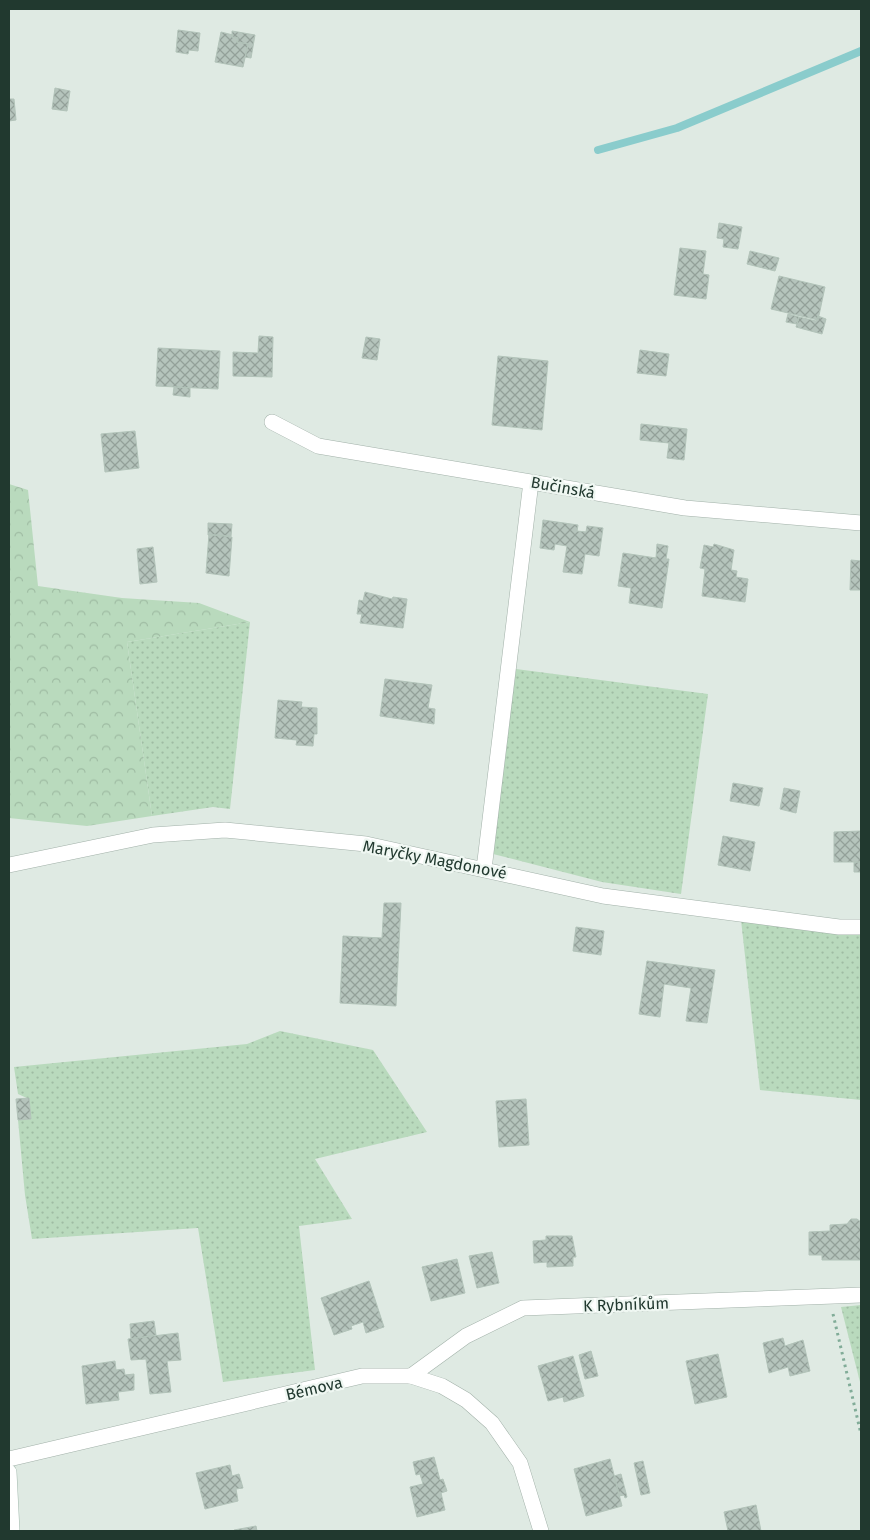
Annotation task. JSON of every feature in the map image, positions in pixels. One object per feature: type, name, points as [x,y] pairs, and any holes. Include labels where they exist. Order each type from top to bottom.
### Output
[{"type":"street","name":"Bučinská","points":[[272,422],[318,446],[685,508],[861,523]]},
{"type":"street","points":[[484,869],[531,482]]},
{"type":"street","name":"Maryčky Magdonové","points":[[9,865],[153,835],[225,830],[366,844],[603,896],[839,927],[861,927]]},
{"type":"street","name":"K Rybníkům","points":[[411,1376],[466,1336],[523,1308],[861,1295]]},
{"type":"street","name":"Bémova","points":[[9,1459],[362,1376],[411,1376],[442,1386],[466,1400],[492,1423],[520,1463],[541,1531]]},
{"type":"street","points":[[9,1472],[12,1531]]},
{"type":"path","points":[[828,1297],[861,1434]]},
{"type":"green space","points":[[9,484],[28,490],[38,586],[122,598],[199,603],[250,622],[127,642],[152,816],[87,826],[9,818]]},
{"type":"green space","points":[[250,622],[230,809],[213,807],[152,816],[127,642]]},
{"type":"green space","points":[[516,669],[708,694],[681,894],[602,882],[493,854]]},
{"type":"green space","points":[[741,920],[861,935],[861,1100],[760,1090]]},
{"type":"green space","points":[[280,1031],[373,1050],[427,1132],[315,1159],[352,1219],[299,1226],[315,1370],[223,1382],[198,1228],[32,1239],[25,1195],[18,1120],[31,1119],[29,1099],[18,1094],[14,1067],[247,1044]]},
{"type":"green space","points":[[861,1305],[861,1386],[841,1307]]},
{"type":"building","points":[[178,30],[200,33],[198,51],[189,50],[188,54],[176,52]]},
{"type":"building","points":[[232,31],[255,35],[251,58],[245,57],[248,44],[237,42],[238,38],[232,37]]},
{"type":"building","points":[[221,32],[238,38],[237,42],[248,44],[243,67],[215,62]]},
{"type":"building","points":[[55,88],[70,91],[67,111],[52,109]]},
{"type":"building","points":[[9,99],[14,99],[16,120],[9,121]]},
{"type":"building","points":[[719,223],[742,227],[738,249],[723,247],[724,239],[717,238]]},
{"type":"building","points":[[680,248],[706,251],[703,274],[709,275],[706,299],[674,295]]},
{"type":"building","points":[[750,251],[779,258],[775,271],[747,264]]},
{"type":"building","points":[[779,276],[825,287],[818,320],[771,309]]},
{"type":"building","points":[[788,314],[799,317],[797,324],[786,322]]},
{"type":"building","points":[[818,316],[826,319],[822,334],[796,327],[799,317],[816,321]]},
{"type":"building","points":[[259,336],[273,337],[272,377],[233,376],[233,352],[258,353]]},
{"type":"building","points":[[366,337],[380,339],[377,360],[362,358]]},
{"type":"building","points":[[158,348],[220,351],[218,389],[156,386]]},
{"type":"building","points":[[640,350],[669,354],[666,376],[637,373]]},
{"type":"building","points":[[498,356],[548,361],[542,430],[492,425]]},
{"type":"building","points":[[174,387],[190,388],[190,397],[173,395]]},
{"type":"building","points":[[641,424],[687,429],[684,460],[667,458],[669,443],[640,440]]},
{"type":"building","points":[[135,431],[139,468],[105,472],[101,434]]},
{"type":"building","points":[[543,520],[578,525],[577,531],[586,532],[587,526],[603,528],[599,556],[585,554],[582,574],[563,572],[567,546],[555,544],[554,550],[540,548]]},
{"type":"building","points":[[208,523],[232,524],[231,536],[208,535]]},
{"type":"building","points":[[209,534],[232,537],[229,576],[206,573]]},
{"type":"building","points":[[657,544],[668,546],[666,559],[669,559],[662,608],[629,603],[631,588],[618,586],[623,553],[656,558]]},
{"type":"building","points":[[714,544],[734,550],[731,570],[737,571],[736,577],[748,579],[745,602],[702,596],[705,569],[700,568],[704,545],[713,547]]},
{"type":"building","points":[[153,547],[157,582],[140,584],[137,549]]},
{"type":"building","points":[[851,560],[861,561],[861,590],[850,590]]},
{"type":"building","points":[[365,592],[392,599],[393,597],[407,599],[403,628],[360,623],[362,614],[357,614],[359,600],[363,601]]},
{"type":"building","points":[[385,679],[432,685],[428,708],[435,709],[434,724],[380,716]]},
{"type":"building","points":[[278,700],[302,702],[301,707],[317,708],[317,734],[314,734],[313,746],[296,745],[297,740],[275,738]]},
{"type":"building","points":[[733,783],[763,788],[759,806],[730,801]]},
{"type":"building","points":[[784,788],[800,791],[796,813],[780,809]]},
{"type":"building","points":[[861,831],[861,862],[834,862],[834,832]]},
{"type":"building","points":[[723,836],[755,842],[750,871],[718,865]]},
{"type":"building","points":[[854,862],[861,862],[861,872],[854,872]]},
{"type":"building","points":[[384,903],[401,903],[396,1006],[340,1003],[343,936],[382,938]]},
{"type":"building","points":[[576,927],[604,931],[601,955],[573,951]]},
{"type":"building","points":[[647,961],[715,970],[707,1023],[686,1021],[691,988],[664,984],[660,1017],[639,1014]]},
{"type":"building","points":[[29,1098],[31,1119],[18,1120],[16,1099]]},
{"type":"building","points":[[526,1099],[529,1145],[499,1147],[496,1101]]},
{"type":"building","points":[[851,1219],[857,1219],[861,1222],[861,1260],[822,1260],[822,1255],[809,1255],[809,1232],[830,1231],[830,1225],[847,1224]]},
{"type":"building","points":[[546,1236],[572,1236],[576,1257],[573,1257],[573,1266],[547,1267],[547,1262],[534,1263],[533,1241],[546,1240]]},
{"type":"building","points":[[492,1252],[499,1283],[477,1288],[469,1256]]},
{"type":"building","points":[[457,1259],[465,1293],[431,1301],[422,1267]]},
{"type":"building","points":[[369,1281],[384,1327],[366,1333],[363,1322],[351,1326],[352,1329],[334,1335],[321,1298]]},
{"type":"building","points":[[154,1321],[156,1335],[131,1339],[130,1324]]},
{"type":"building","points":[[178,1333],[181,1360],[167,1361],[171,1392],[150,1394],[146,1359],[131,1360],[128,1339]]},
{"type":"building","points":[[783,1338],[785,1346],[803,1340],[810,1371],[790,1376],[788,1367],[769,1373],[763,1343]]},
{"type":"building","points":[[591,1351],[598,1376],[585,1379],[579,1355]]},
{"type":"building","points":[[718,1354],[727,1397],[695,1404],[686,1361]]},
{"type":"building","points":[[573,1356],[584,1396],[564,1402],[563,1397],[548,1401],[538,1366]]},
{"type":"building","points":[[115,1361],[116,1370],[124,1369],[125,1375],[134,1374],[134,1390],[118,1392],[119,1400],[86,1404],[82,1366]]},
{"type":"building","points":[[434,1457],[440,1480],[443,1479],[447,1491],[441,1493],[445,1510],[417,1517],[410,1487],[423,1484],[420,1474],[416,1475],[413,1462]]},
{"type":"building","points":[[610,1459],[622,1506],[586,1516],[574,1469]]},
{"type":"building","points":[[643,1461],[650,1493],[641,1495],[634,1463]]},
{"type":"building","points":[[230,1465],[232,1476],[239,1474],[243,1488],[236,1489],[238,1501],[205,1509],[196,1473]]},
{"type":"building","points":[[621,1474],[627,1497],[625,1498],[624,1495],[619,1496],[614,1476]]},
{"type":"building","points":[[756,1505],[761,1531],[728,1531],[724,1512]]},
{"type":"building","points":[[256,1526],[257,1531],[234,1530]]},
{"type":"waterway","points":[[598,150],[677,128],[861,51]]}]
